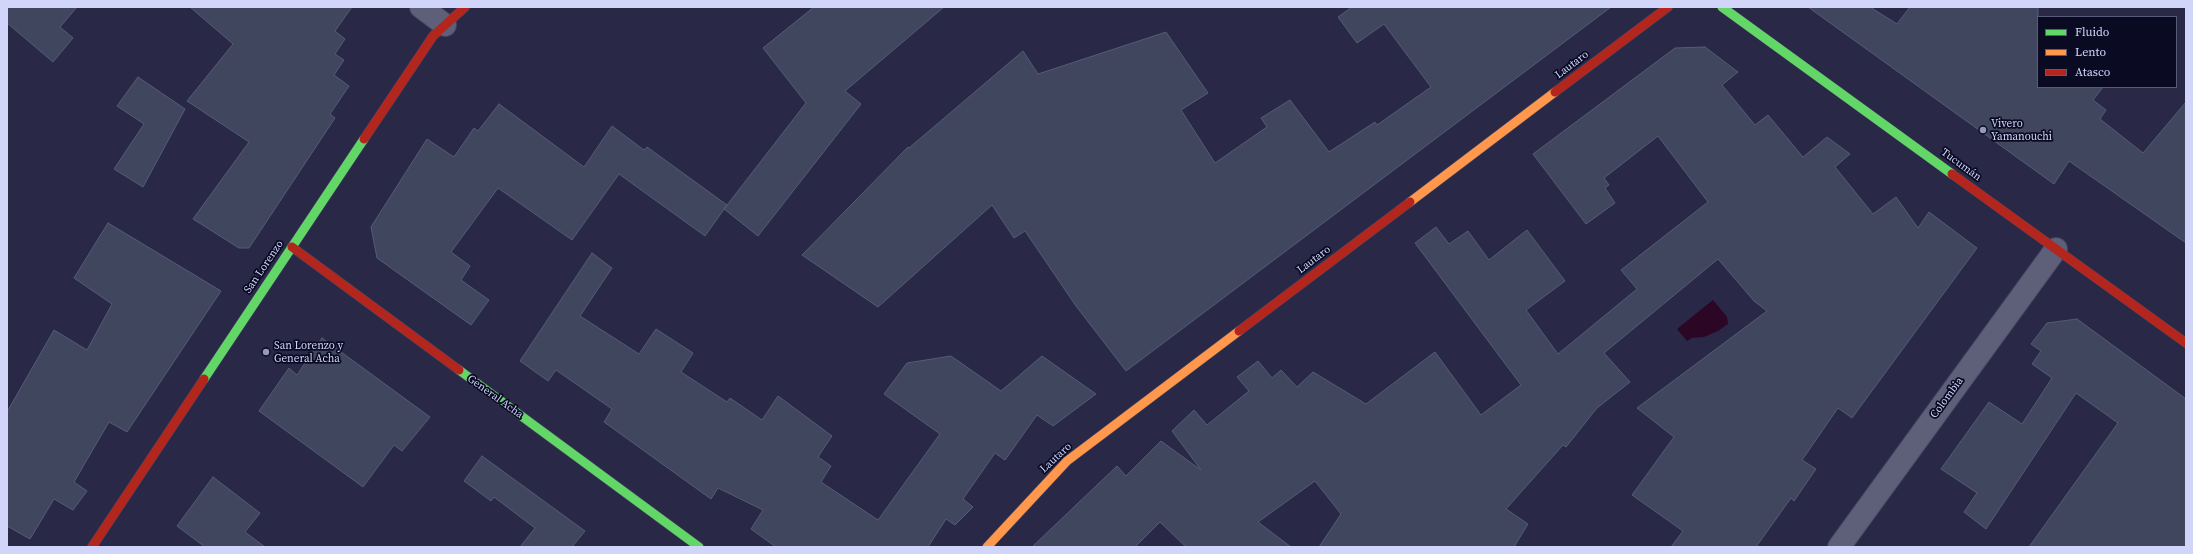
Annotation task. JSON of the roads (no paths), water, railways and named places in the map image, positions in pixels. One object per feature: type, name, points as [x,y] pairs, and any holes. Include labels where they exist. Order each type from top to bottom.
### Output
[{"type":"street","points":[[421,7],[445,25]]},
{"type":"street","name":"San Lorenzo","points":[[92,547],[432,36],[465,7]]},
{"type":"street","name":"Lautaro","points":[[987,547],[1067,461],[1668,7]]},
{"type":"street","name":"Tucumán","points":[[1722,7],[2186,343]]},
{"type":"street","name":"General Acha","points":[[292,247],[699,547]]},
{"type":"street","name":"Colombia","points":[[1838,547],[2056,249]]},
{"type":"place","name":"Vivero Yamanouchi","points":[[1983,130]]},
{"type":"place","name":"San Lorenzo y General Acha","points":[[266,352]]}]
